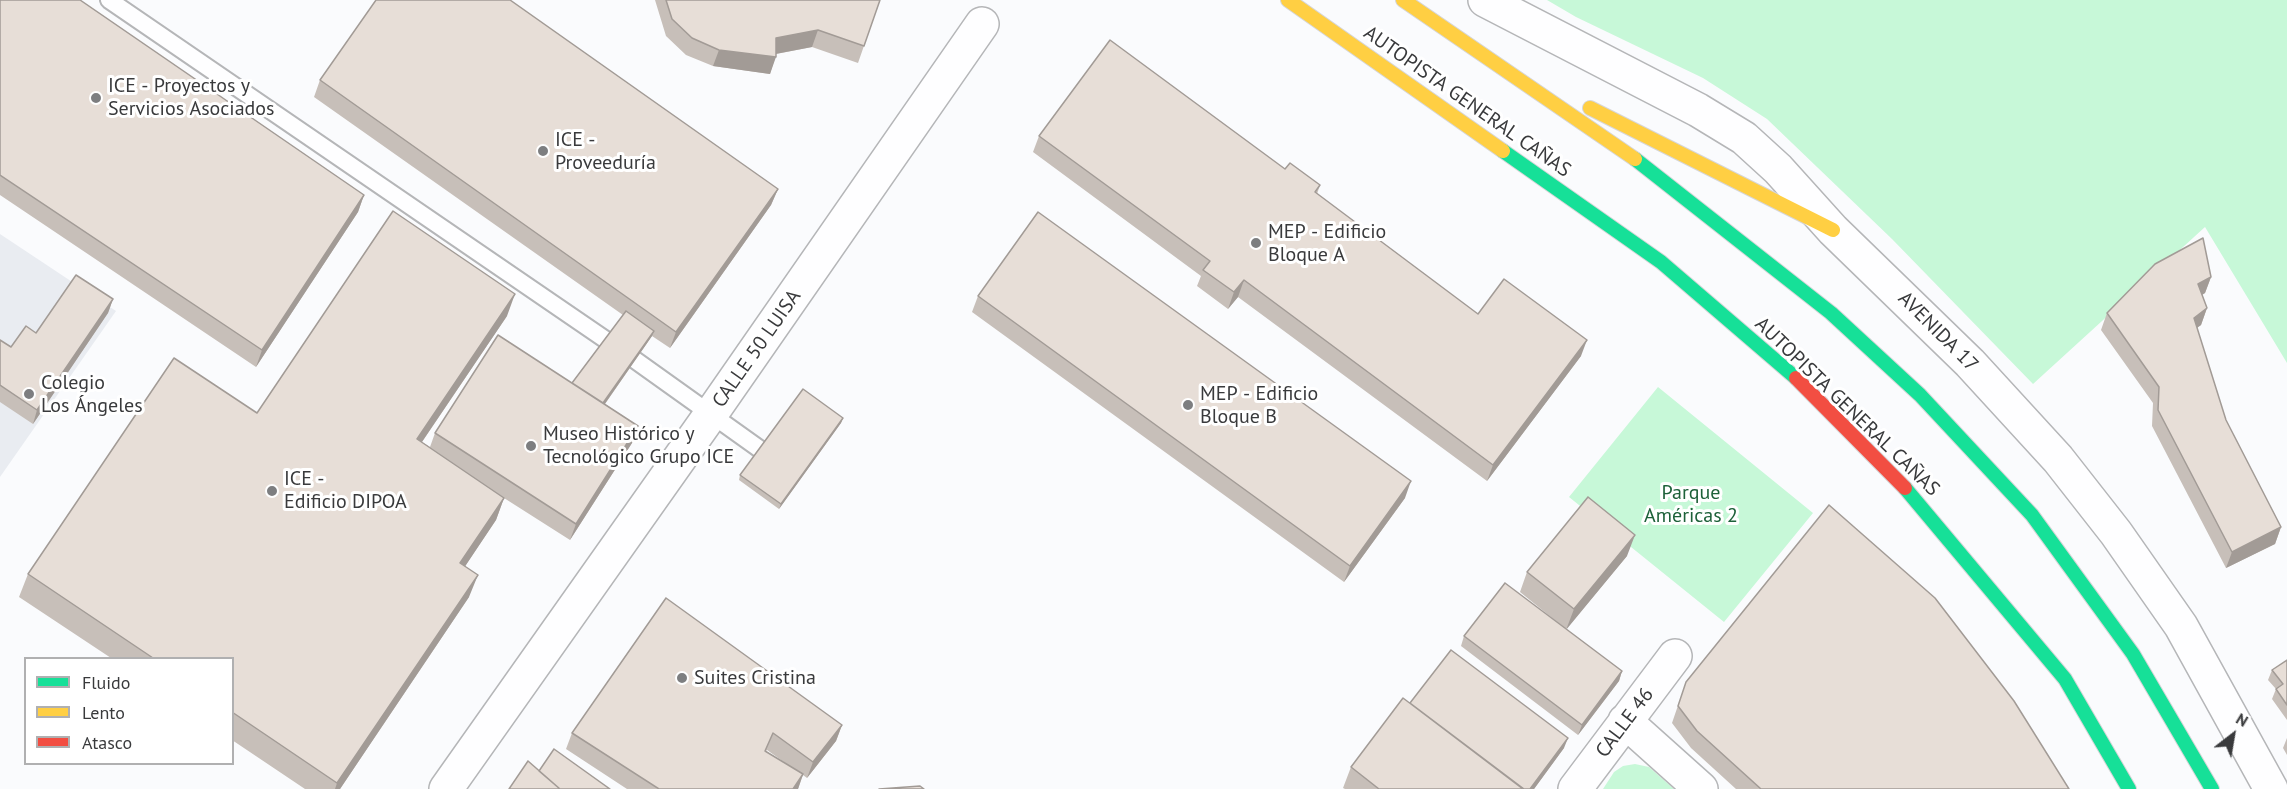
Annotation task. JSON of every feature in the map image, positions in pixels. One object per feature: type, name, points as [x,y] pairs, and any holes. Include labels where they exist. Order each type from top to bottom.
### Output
[{"type":"highway","name":"AUTOPISTA GENERAL CAÑAS","points":[[1288,0],[1660,262],[1784,366],[1911,494],[2065,679],[2129,789]]},
{"type":"highway","points":[[1403,0],[1636,160],[1831,314],[1920,395],[2032,515],[2133,654],[2212,789]]},
{"type":"highway","points":[[1478,52],[1833,230]]},
{"type":"street","name":"AVENIDA 17","points":[[1485,0],[1698,110],[1744,138],[1778,169],[1833,230],[1970,363],[2058,459],[2095,505],[2181,626],[2271,789]]},
{"type":"street","name":"CALLE 50 LUISA","points":[[446,789],[711,414],[982,24]]},
{"type":"street","name":"CALLE 46","points":[[1575,789],[1675,657]]},
{"type":"street","points":[[1625,721],[1701,789]]},
{"type":"lane","points":[[109,0],[606,340]]},
{"type":"lane","points":[[635,360],[761,450]]},
{"type":"shaded area","name":"Colegio Los Ángeles","points":[[0,234],[116,311],[0,477]]},
{"type":"green space","points":[[1547,0],[2287,0],[2287,363],[2205,227],[2033,384],[1892,239],[1767,119],[1703,78],[1576,17]]},
{"type":"green space","name":"Parque Américas 2","points":[[1658,387],[1813,513],[1724,622],[1569,497]]},
{"type":"green space","points":[[1635,764],[1649,767],[1674,789],[1603,789],[1614,772],[1623,766]]},
{"type":"building","name":"ICE - Proyectos y Servicios Asociados","points":[[0,0],[80,0],[364,195],[262,350],[0,175]]},
{"type":"building","name":"ICE - Proveeduría","points":[[376,0],[510,0],[778,189],[676,332],[320,80]]},
{"type":"building","points":[[666,0],[880,0],[864,46],[818,30],[776,38],[776,57],[719,50],[692,38],[672,19]]},
{"type":"building","name":"MEP - Edificio Bloque A","points":[[1110,40],[1285,169],[1290,163],[1320,185],[1315,192],[1478,314],[1504,279],[1587,340],[1493,465],[1244,280],[1234,292],[1203,270],[1210,261],[1039,136]]},
{"type":"building","name":"ICE - Edificio DIPOA","points":[[393,211],[515,294],[417,439],[504,498],[460,563],[478,575],[337,783],[234,713],[234,657],[152,657],[28,574],[174,358],[257,413]]},
{"type":"building","name":"MEP - Edificio Bloque B","points":[[1038,212],[1411,481],[1350,566],[978,296]]},
{"type":"building","points":[[2203,238],[2211,277],[2198,284],[2207,308],[2194,318],[2226,420],[2281,527],[2232,552],[2158,410],[2159,387],[2107,313],[2155,264]]},
{"type":"building","points":[[76,275],[113,299],[37,410],[0,385],[0,340],[11,347],[26,326],[36,333]]},
{"type":"building","points":[[626,311],[654,331],[603,403],[572,383]]},
{"type":"building","name":"Museo Histórico y Tecnológico Grupo ICE","points":[[498,335],[638,426],[576,524],[435,433]]},
{"type":"building","points":[[803,389],[843,418],[781,504],[740,475]]},
{"type":"building","points":[[1588,497],[1635,535],[1574,609],[1527,572]]},
{"type":"building","points":[[1829,505],[1935,598],[2014,701],[2069,789],[1761,789],[1697,731],[1678,706],[1686,682]]},
{"type":"building","points":[[1505,583],[1622,671],[1582,725],[1464,636]]},
{"type":"building","name":"Suites Cristina","points":[[666,598],[842,725],[813,762],[773,733],[765,751],[803,774],[793,789],[659,789],[572,733]]},
{"type":"building","points":[[1451,650],[1568,738],[1530,789],[1524,789],[1410,703]]},
{"type":"building","points":[[2287,660],[2287,705],[2276,689],[2283,684],[2272,670]]},
{"type":"building","points":[[1403,698],[1523,789],[1379,789],[1351,767]]},
{"type":"building","points":[[554,749],[610,789],[560,789],[539,771]]},
{"type":"building","points":[[528,761],[560,789],[509,789]]},
{"type":"building","points":[[920,786],[924,789],[879,789]]},
{"type":"traffic: fast","points":[[1503,151],[1661,262],[1796,378]]},
{"type":"traffic: fast","points":[[1635,159],[1831,313],[1920,395],[2032,515],[2133,654],[2212,789]]},
{"type":"traffic: fast","points":[[1905,488],[2065,679],[2129,789]]},
{"type":"traffic: slow","points":[[1288,0],[1503,151]]},
{"type":"traffic: slow","points":[[1403,0],[1635,159]]},
{"type":"traffic: slow","points":[[1590,108],[1833,230]]},
{"type":"traffic: jam","points":[[1796,378],[1905,488]]},
{"type":"place","name":"ICE - Proyectos y Servicios Asociados","points":[[96,98]]},
{"type":"place","name":"ICE - Proveeduría","points":[[543,151]]},
{"type":"place","name":"MEP - Edificio Bloque A","points":[[1256,243]]},
{"type":"place","name":"Colegio Los Ángeles","points":[[29,394]]},
{"type":"place","name":"MEP - Edificio Bloque B","points":[[1188,405]]},
{"type":"place","name":"Museo Histórico y Tecnológico Grupo ICE","points":[[531,446]]},
{"type":"place","name":"ICE - Edificio DIPOA","points":[[272,491]]},
{"type":"place","name":"Suites Cristina","points":[[682,678]]}]
